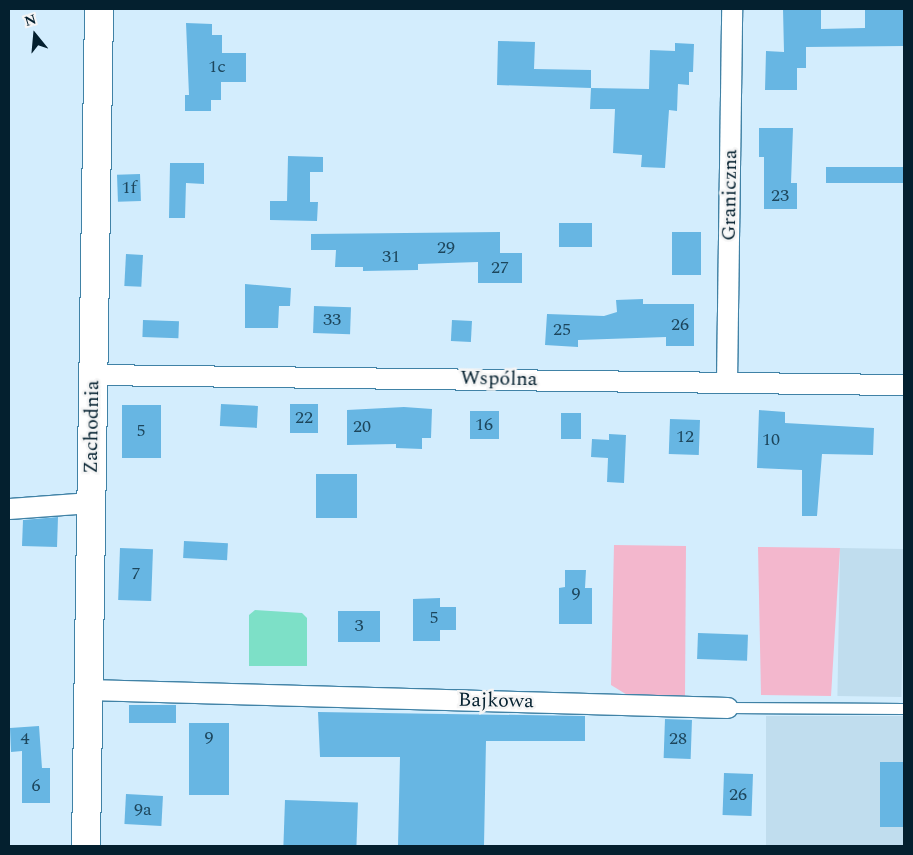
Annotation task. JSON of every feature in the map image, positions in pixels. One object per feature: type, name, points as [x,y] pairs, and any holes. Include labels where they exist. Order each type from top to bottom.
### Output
[{"type":"street","name":"Zachodnia","points":[[86,846],[99,9]]},
{"type":"street","name":"Graniczna","points":[[727,382],[732,9]]},
{"type":"street","name":"Wspólna","points":[[93,375],[904,384]]},
{"type":"street","points":[[9,509],[91,503]]},
{"type":"street","name":"Bajkowa","points":[[88,690],[728,708]]},
{"type":"lane","name":"Bajkowa","points":[[728,708],[904,709]]},
{"type":"shaded area","points":[[614,545],[686,546],[685,696],[629,696],[611,685]]},
{"type":"shaded area","points":[[758,547],[840,548],[831,696],[761,695]]},
{"type":"shaded area","points":[[840,548],[904,549],[901,697],[837,696]]},
{"type":"shaded area","points":[[255,610],[302,613],[307,618],[307,666],[249,666],[249,615]]},
{"type":"shaded area","points":[[766,716],[904,716],[904,846],[766,846]]},
{"type":"building","points":[[783,9],[821,9],[821,29],[865,28],[865,9],[904,9],[904,46],[806,47],[806,68],[797,68],[797,90],[765,90],[766,51],[784,52]]},
{"type":"building","points":[[186,23],[212,24],[212,35],[222,35],[222,53],[246,53],[246,82],[221,82],[221,100],[211,100],[211,111],[185,111],[185,95],[189,95]]},
{"type":"building","points":[[498,41],[535,42],[534,69],[591,70],[591,88],[497,85]]},
{"type":"building","points":[[675,43],[694,44],[693,72],[689,72],[689,85],[678,84],[677,111],[669,110],[665,168],[641,167],[642,155],[613,153],[615,109],[590,109],[591,88],[649,89],[650,50],[675,51]]},
{"type":"building","points":[[759,128],[793,128],[791,183],[797,183],[797,209],[764,209],[764,157],[759,157]]},
{"type":"building","points":[[288,156],[323,157],[323,172],[310,172],[310,202],[318,202],[317,221],[270,220],[270,201],[287,201]]},
{"type":"building","points":[[170,163],[204,163],[204,184],[186,183],[185,218],[169,218]]},
{"type":"building","points":[[826,167],[904,167],[904,183],[826,183]]},
{"type":"building","points":[[140,174],[141,201],[118,202],[117,175]]},
{"type":"building","points":[[559,223],[592,223],[592,247],[559,247]]},
{"type":"building","points":[[500,232],[500,253],[522,253],[522,283],[478,283],[478,262],[418,264],[418,270],[363,271],[363,267],[335,267],[336,250],[311,250],[311,234]]},
{"type":"building","points":[[672,232],[701,232],[701,275],[672,275]]},
{"type":"building","points":[[126,254],[143,255],[141,287],[124,286]]},
{"type":"building","points":[[245,284],[291,288],[290,306],[279,306],[278,328],[245,328]]},
{"type":"building","points":[[643,299],[643,304],[694,304],[694,346],[666,346],[666,337],[578,340],[578,347],[545,345],[547,314],[604,316],[617,312],[616,300]]},
{"type":"building","points":[[314,306],[351,307],[350,334],[313,333]]},
{"type":"building","points":[[143,320],[179,321],[178,338],[142,337]]},
{"type":"building","points":[[452,320],[472,321],[471,342],[451,341]]},
{"type":"building","points":[[221,404],[258,406],[257,428],[220,426]]},
{"type":"building","points":[[290,404],[318,404],[318,433],[290,433]]},
{"type":"building","points":[[122,405],[161,405],[161,458],[122,458]]},
{"type":"building","points":[[404,407],[432,409],[431,438],[422,438],[422,449],[396,448],[396,444],[347,445],[347,410]]},
{"type":"building","points":[[759,410],[785,412],[785,423],[874,428],[873,455],[822,454],[817,516],[802,516],[802,470],[757,468]]},
{"type":"building","points":[[470,411],[499,411],[499,439],[470,439]]},
{"type":"building","points":[[561,413],[581,413],[581,439],[561,439]]},
{"type":"building","points":[[670,419],[700,420],[699,455],[669,454]]},
{"type":"building","points":[[609,434],[626,435],[624,483],[607,482],[608,458],[591,457],[592,439],[609,440]]},
{"type":"building","points":[[316,474],[357,474],[357,518],[316,518]]},
{"type":"building","points":[[58,517],[57,547],[22,546],[23,520]]},
{"type":"building","points":[[184,541],[228,543],[227,560],[183,558]]},
{"type":"building","points":[[120,548],[153,549],[151,601],[118,600]]},
{"type":"building","points":[[565,570],[586,570],[585,588],[592,588],[592,624],[559,624],[559,588],[565,587]]},
{"type":"building","points":[[440,598],[440,607],[456,607],[456,630],[440,630],[440,641],[413,641],[413,599]]},
{"type":"building","points":[[338,611],[380,611],[380,642],[338,642]]},
{"type":"building","points":[[698,633],[748,635],[747,661],[697,659]]},
{"type":"building","points":[[129,705],[176,705],[176,723],[129,723]]},
{"type":"building","points":[[318,712],[585,716],[585,741],[486,741],[484,846],[398,846],[400,757],[320,757]]},
{"type":"building","points":[[665,719],[692,720],[691,759],[664,758]]},
{"type":"building","points":[[189,723],[229,723],[229,795],[189,795]]},
{"type":"building","points":[[39,726],[42,768],[50,768],[50,803],[22,803],[22,751],[11,752],[10,728]]},
{"type":"building","points":[[880,762],[904,762],[904,827],[880,827]]},
{"type":"building","points":[[724,773],[753,774],[752,816],[723,815]]},
{"type":"building","points":[[126,794],[163,796],[161,826],[124,824]]},
{"type":"building","points":[[285,800],[358,803],[356,846],[283,846]]}]
